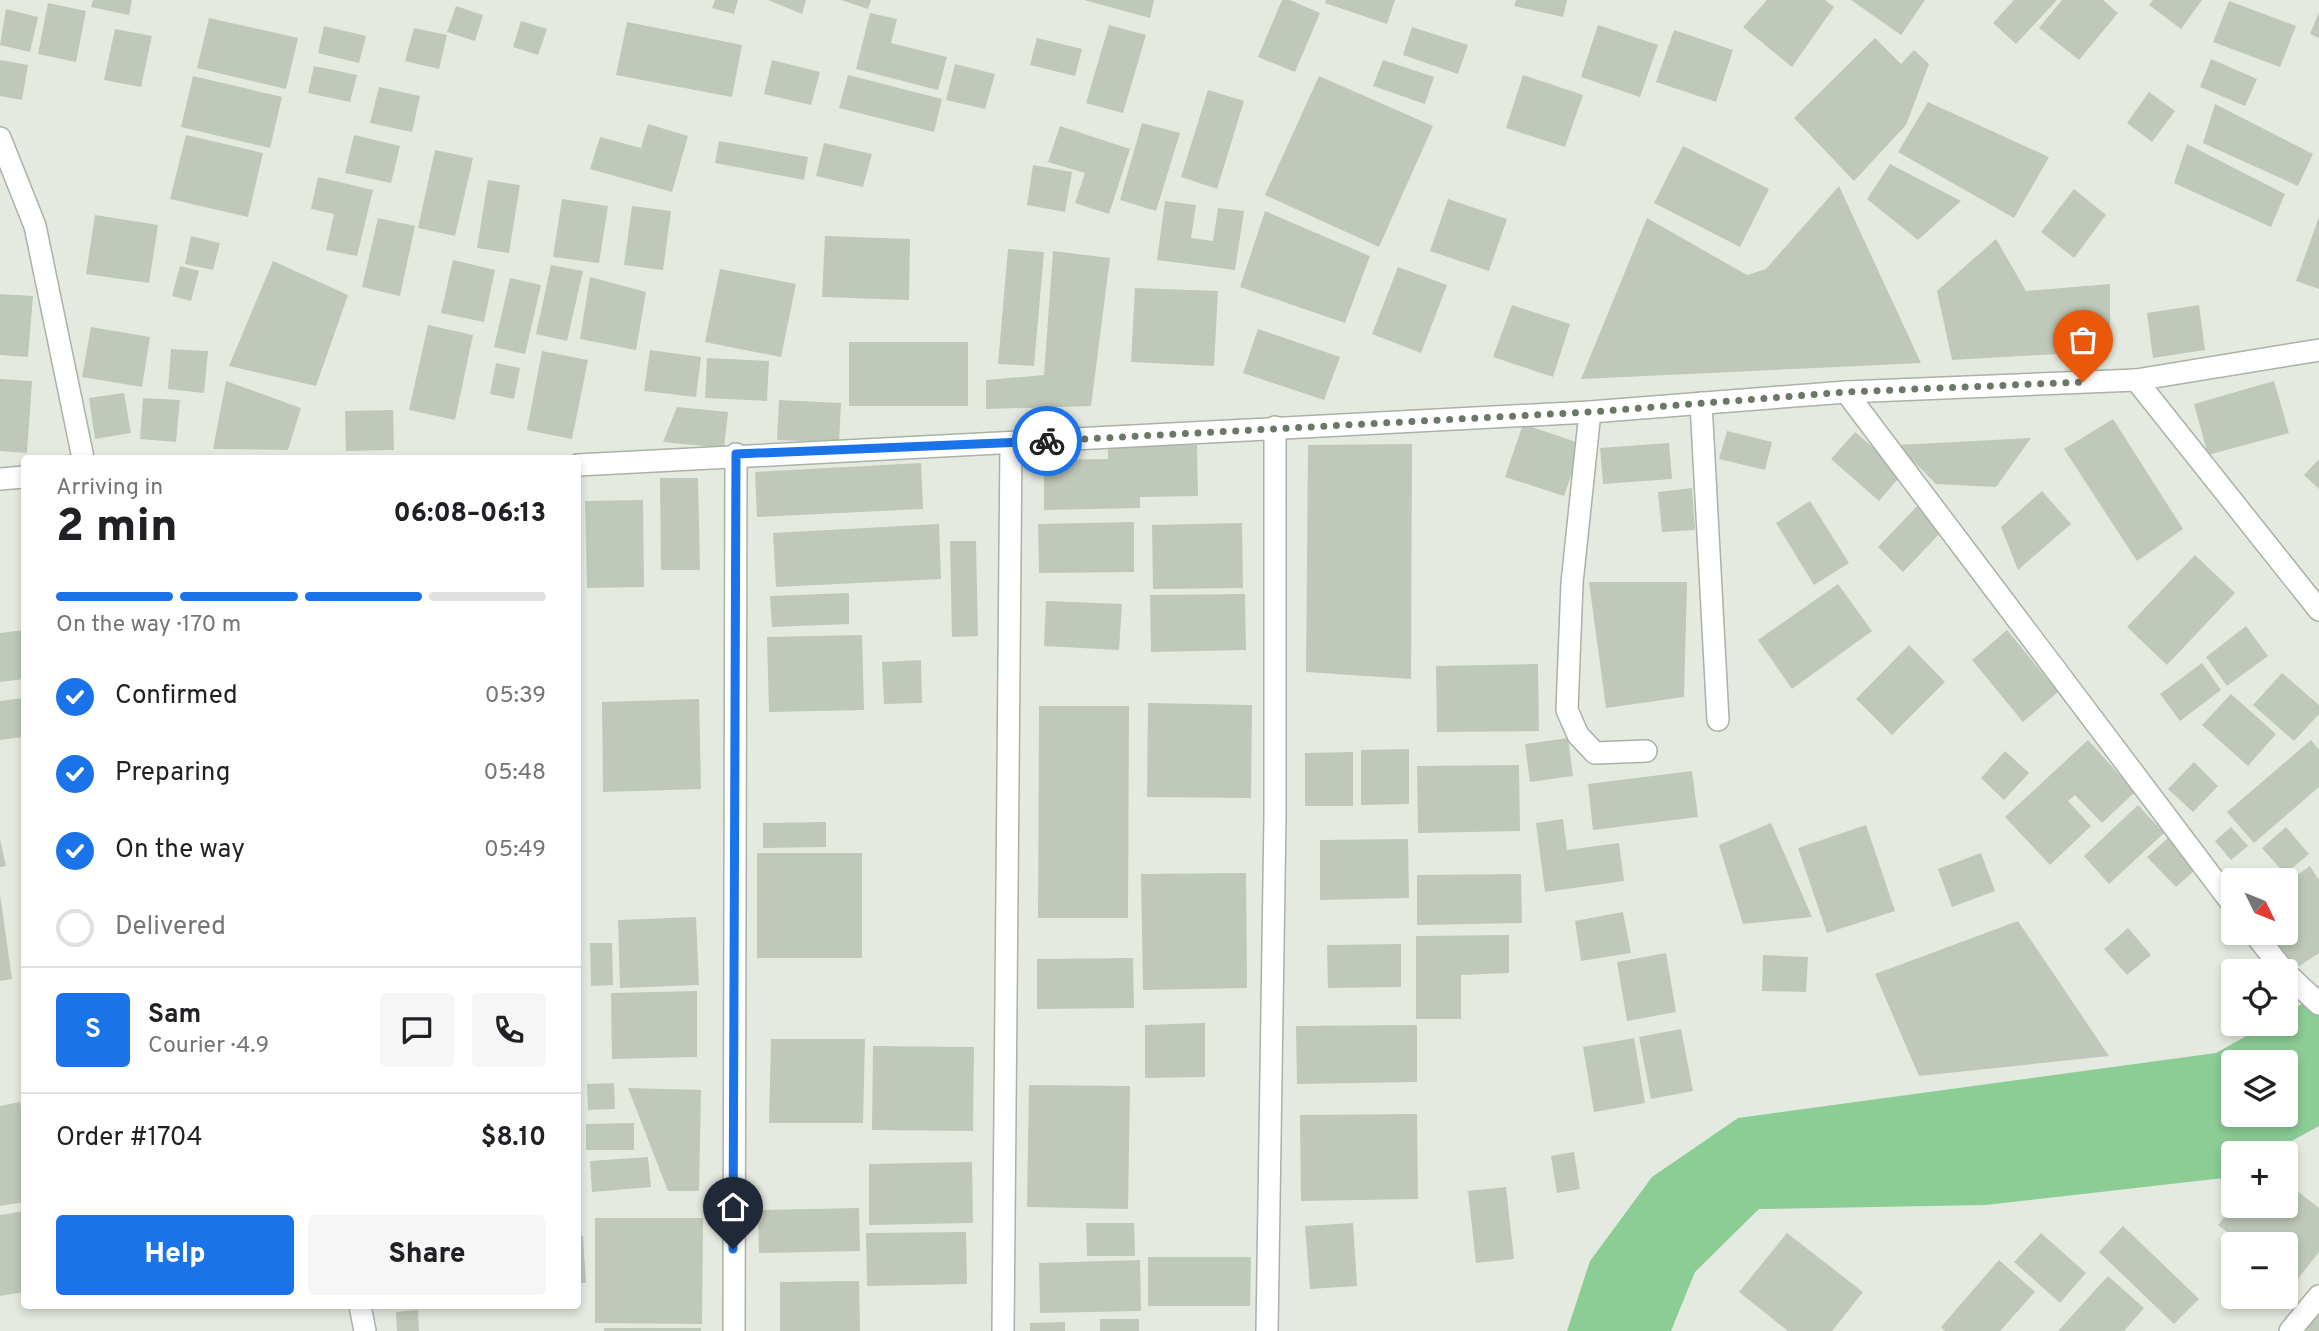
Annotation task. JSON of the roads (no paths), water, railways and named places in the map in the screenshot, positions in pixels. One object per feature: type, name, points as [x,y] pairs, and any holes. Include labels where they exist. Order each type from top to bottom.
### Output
[{"type":"street","points":[[0,138],[35,226],[82,455]]},
{"type":"street","points":[[581,465],[736,454],[1011,443],[1590,412],[1846,392],[2136,380],[2319,350]]},
{"type":"street","points":[[2136,380],[2319,610]]},
{"type":"street","points":[[1846,392],[2221,889]]},
{"type":"street","points":[[1701,403],[1718,720]]},
{"type":"street","points":[[1590,412],[1572,583],[1567,710],[1578,735],[1595,753],[1646,751]]},
{"type":"street","points":[[1267,1331],[1275,817],[1275,427]]},
{"type":"street","points":[[1003,1331],[1011,443]]},
{"type":"street","points":[[734,1331],[736,454]]},
{"type":"street","points":[[0,479],[21,477]]},
{"type":"street","points":[[2263,945],[2274,959]]},
{"type":"street","points":[[2298,984],[2319,1004]]},
{"type":"street","points":[[2290,1331],[2319,1296]]},
{"type":"street","points":[[361,1309],[365,1331]]}]
